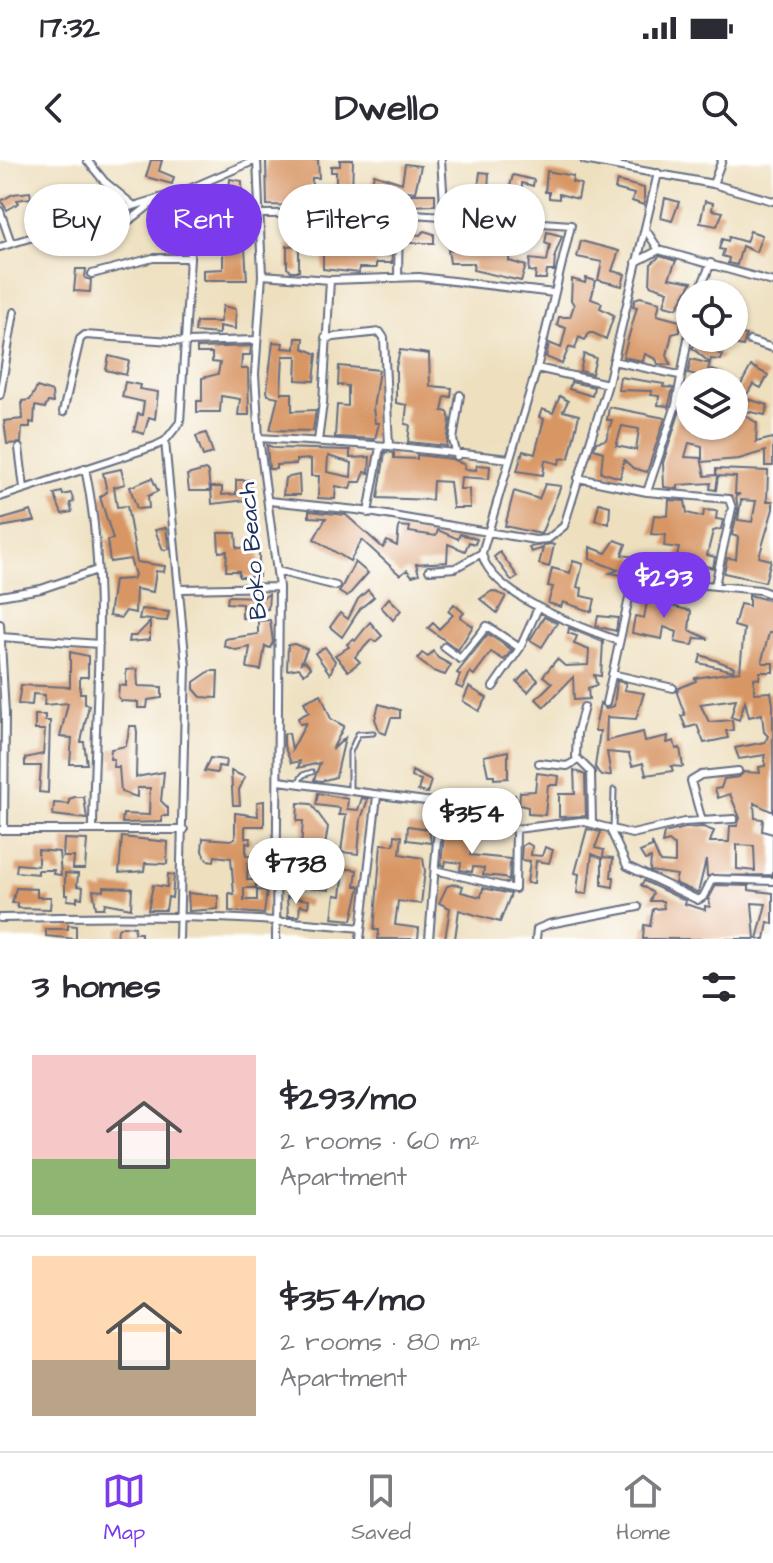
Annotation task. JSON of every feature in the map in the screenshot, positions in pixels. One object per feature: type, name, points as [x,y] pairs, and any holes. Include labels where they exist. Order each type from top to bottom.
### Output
[{"type":"street","points":[[87,160],[104,181],[133,205]]},
{"type":"street","points":[[201,184],[256,160]]},
{"type":"street","name":"Boko Beach","points":[[256,160],[259,184]]},
{"type":"street","points":[[441,160],[443,184]]},
{"type":"street","points":[[584,160],[713,184],[773,201]]},
{"type":"street","points":[[713,184],[722,160]]},
{"type":"street","points":[[269,501],[548,539],[564,526],[608,384],[658,173]]},
{"type":"street","points":[[130,206],[146,201]]},
{"type":"street","points":[[130,220],[146,208]]},
{"type":"street","points":[[0,211],[11,243]]},
{"type":"street","points":[[262,214],[278,214]]},
{"type":"street","points":[[545,224],[571,225],[537,368],[482,553],[487,566],[505,584],[538,608],[619,641]]},
{"type":"street","points":[[646,230],[659,250]]},
{"type":"street","points":[[0,247],[24,239]]},
{"type":"street","points":[[635,263],[659,250],[773,282]]},
{"type":"street","name":"Boko Beach","points":[[262,256],[257,340],[259,438],[279,587],[276,939]]},
{"type":"street","points":[[398,256],[398,278]]},
{"type":"street","points":[[0,497],[165,441],[180,422],[190,258],[153,258],[92,274]]},
{"type":"street","points":[[704,280],[711,263]]},
{"type":"street","points":[[262,275],[330,280],[449,279],[554,293]]},
{"type":"street","points":[[318,441],[330,280]]},
{"type":"street","points":[[0,395],[14,312]]},
{"type":"street","points":[[325,338],[364,331],[380,332],[384,338],[389,446]]},
{"type":"street","points":[[63,412],[80,339],[85,335],[186,342],[257,340]]},
{"type":"street","points":[[750,341],[773,348]]},
{"type":"street","points":[[613,361],[676,374]]},
{"type":"street","points":[[537,368],[608,384]]},
{"type":"street","points":[[647,492],[668,435],[676,391]]},
{"type":"street","points":[[457,456],[453,440],[460,395]]},
{"type":"street","points":[[259,438],[389,446],[457,456],[510,459]]},
{"type":"street","points":[[165,441],[182,589],[186,666],[179,939]]},
{"type":"street","points":[[368,513],[380,447]]},
{"type":"street","points":[[19,448],[24,488]]},
{"type":"street","points":[[85,468],[93,505],[99,644],[93,829]]},
{"type":"street","points":[[578,478],[647,492],[731,501],[715,585]]},
{"type":"street","points":[[429,570],[455,568],[482,553]]},
{"type":"street","points":[[0,596],[41,589],[97,570]]},
{"type":"street","points":[[277,571],[336,586]]},
{"type":"street","points":[[606,703],[631,589],[639,579],[715,585],[773,595]]},
{"type":"street","points":[[182,589],[279,587]]},
{"type":"street","points":[[493,687],[520,648],[538,608]]},
{"type":"street","points":[[0,624],[2,830],[184,830]]},
{"type":"street","points":[[444,647],[460,659],[487,626],[520,648]]},
{"type":"street","points":[[1,637],[99,644]]},
{"type":"street","points":[[612,674],[673,688]]},
{"type":"street","points":[[584,707],[577,733],[578,760],[591,772],[592,823]]},
{"type":"street","points":[[539,763],[567,766],[578,760]]},
{"type":"street","points":[[702,821],[691,781],[701,775],[738,771]]},
{"type":"street","points":[[279,781],[439,802],[429,939]]},
{"type":"street","points":[[360,939],[377,796]]},
{"type":"street","points":[[440,821],[516,829],[592,823],[632,834],[702,821],[734,819]]},
{"type":"street","points":[[435,870],[515,889],[516,829]]},
{"type":"street","points":[[612,829],[619,856],[627,866],[698,900],[703,897],[712,879],[773,881]]},
{"type":"street","points":[[536,939],[537,929],[549,924],[638,907]]},
{"type":"street","points":[[0,918],[181,917],[277,920],[361,928]]},
{"type":"lane","points":[[350,792],[353,742],[358,734],[373,733]]},
{"type":"lane","points":[[297,784],[303,775],[312,772]]},
{"type":"lane","points":[[612,829],[614,790]]},
{"type":"building","points":[[151,160],[162,160],[159,171],[174,177],[172,184],[146,177]]},
{"type":"building","points":[[266,160],[318,160],[319,178],[312,178],[312,184],[278,184],[278,205],[267,205]]},
{"type":"building","points":[[340,160],[353,160],[352,184],[336,184],[336,172],[331,172],[331,166],[340,166]]},
{"type":"building","points":[[405,164],[421,166],[417,184],[372,184],[374,174],[402,183]]},
{"type":"building","points":[[547,171],[573,176],[572,182],[581,184],[578,199],[559,194],[559,199],[549,198],[549,192],[545,192]]},
{"type":"building","points":[[480,172],[489,173],[488,184],[478,184]]},
{"type":"building","points":[[513,175],[534,180],[533,184],[511,184]]},
{"type":"building","points":[[230,179],[242,181],[242,184],[230,184]]},
{"type":"building","points":[[617,181],[644,188],[644,205],[632,201],[634,194],[615,189]]},
{"type":"building","points":[[24,193],[24,199],[17,200],[19,203],[7,210],[1,201],[13,194]]},
{"type":"building","points":[[418,194],[434,194],[434,205],[418,206]]},
{"type":"building","points":[[665,198],[679,202],[672,221],[661,218]]},
{"type":"building","points":[[705,201],[713,203],[712,210],[723,212],[717,226],[700,223]]},
{"type":"building","points":[[424,231],[434,234],[434,243],[418,243]]},
{"type":"building","points":[[750,231],[762,235],[756,252],[742,246],[737,265],[728,263],[729,258],[722,256],[724,250],[719,249],[722,239],[728,241],[729,237],[746,242]]},
{"type":"building","points":[[547,232],[562,236],[555,255],[554,271],[547,271],[546,279],[535,279],[536,272],[529,271],[530,259],[547,261],[550,245],[545,243]]},
{"type":"building","points":[[581,241],[619,251],[612,271],[625,274],[622,286],[598,280],[602,262],[577,257]]},
{"type":"building","points":[[223,256],[246,256],[247,280],[203,280],[203,270],[223,269]]},
{"type":"building","points":[[287,256],[299,256],[299,271],[287,268]]},
{"type":"building","points":[[323,256],[392,256],[392,263],[376,263],[376,268],[359,268],[359,273],[323,269]]},
{"type":"building","points":[[449,256],[509,256],[509,261],[526,266],[521,281],[473,270],[474,263],[450,263]]},
{"type":"building","points":[[660,256],[676,261],[669,278],[680,280],[676,280],[676,308],[664,305],[668,291],[650,285],[651,264]]},
{"type":"building","points":[[76,269],[86,269],[85,278],[91,280],[90,292],[74,291]]},
{"type":"building","points":[[586,278],[596,281],[591,299],[602,303],[600,308],[614,315],[606,339],[593,333],[589,333],[585,340],[579,337],[575,349],[569,347],[562,364],[546,357],[549,343],[561,348],[566,328],[557,325],[559,317],[570,317],[574,305],[571,300],[572,279],[585,283]]},
{"type":"building","points":[[640,297],[660,302],[657,315],[676,320],[676,333],[672,334],[667,355],[671,365],[658,364],[656,359],[645,354],[643,361],[623,357],[637,307],[633,306],[635,299]]},
{"type":"building","points":[[223,306],[236,309],[235,329],[219,326],[219,334],[195,332],[196,322],[220,322]]},
{"type":"building","points":[[296,338],[304,338],[303,348],[317,354],[314,381],[296,380],[297,356],[283,356],[281,393],[292,393],[292,411],[316,410],[313,431],[270,430],[278,397],[268,395],[267,391],[273,342],[283,343],[282,348],[295,349]]},
{"type":"building","points":[[251,346],[250,355],[242,355],[241,369],[248,369],[249,415],[238,415],[240,399],[221,396],[220,412],[197,412],[197,401],[202,401],[202,378],[218,374],[220,363],[212,362],[212,353],[197,353],[197,348]]},
{"type":"building","points":[[400,350],[429,354],[430,386],[452,388],[451,397],[445,396],[442,411],[448,412],[450,420],[447,446],[408,442],[410,425],[405,424],[407,405],[396,403],[396,367]]},
{"type":"building","points":[[697,352],[723,355],[721,360],[711,359],[710,363]]},
{"type":"building","points":[[584,354],[596,358],[592,374],[580,371]]},
{"type":"building","points":[[109,356],[129,361],[126,375],[106,370]]},
{"type":"building","points":[[691,359],[710,364],[708,368],[689,368]]},
{"type":"building","points":[[339,366],[379,370],[373,408],[375,423],[379,423],[375,439],[335,437],[337,405],[348,406],[348,386],[338,385]]},
{"type":"building","points":[[751,366],[768,375],[761,388],[753,384],[748,393]]},
{"type":"building","points":[[620,377],[673,388],[669,406],[658,405],[659,396],[651,395],[652,391],[618,390]]},
{"type":"building","points":[[125,382],[140,385],[139,389],[158,392],[155,419],[149,417],[144,434],[134,431],[144,402],[122,397]]},
{"type":"building","points":[[571,382],[594,387],[592,396],[569,389]]},
{"type":"building","points":[[37,387],[52,392],[53,403],[48,402],[45,408],[35,406],[34,423],[30,422],[30,427],[22,427],[21,443],[7,444],[4,421],[23,419],[22,401],[30,400]]},
{"type":"building","points":[[560,396],[568,401],[563,411],[579,415],[569,458],[560,459],[559,464],[545,460],[543,475],[517,471],[523,451],[535,454],[544,419],[539,417],[542,409],[553,413]]},
{"type":"building","points":[[748,399],[768,405],[765,415],[748,411]]},
{"type":"building","points":[[609,407],[665,418],[647,472],[633,468],[624,460],[620,478],[601,472],[603,452],[594,449],[596,442],[606,440],[612,420],[607,420]],"holes":[[[622,426],[639,429],[636,450],[616,446]]]},
{"type":"building","points":[[748,417],[757,423],[756,442],[773,438],[773,466],[765,466],[765,451],[739,459],[702,462],[702,446],[689,443],[685,457],[701,458],[705,476],[716,475],[716,469],[768,471],[767,501],[773,501],[773,509],[759,557],[771,560],[765,582],[724,573],[727,558],[736,559],[738,537],[732,535],[738,509],[736,496],[740,494],[735,494],[736,477],[718,476],[716,490],[710,489],[711,483],[678,485],[678,489],[664,487],[663,463],[676,423],[676,440],[748,440]],"holes":[[[741,500],[756,501],[752,522],[738,520]]]},
{"type":"building","points":[[206,433],[213,453],[203,456],[196,436]]},
{"type":"building","points":[[267,445],[275,448],[350,450],[350,458],[370,457],[369,473],[365,472],[361,482],[352,482],[350,489],[336,486],[335,499],[318,498],[319,476],[311,476],[311,459],[296,460],[296,464],[276,465],[276,469],[269,469]],"holes":[[[328,456],[352,463],[351,477],[327,472]]]},
{"type":"building","points":[[385,452],[394,453],[394,458],[417,459],[417,455],[452,459],[465,465],[464,469],[476,470],[477,465],[490,466],[489,479],[461,477],[460,489],[469,489],[470,508],[453,508],[450,482],[433,481],[432,500],[378,498]]},
{"type":"building","points":[[121,469],[125,484],[114,487],[117,507],[127,506],[137,562],[165,566],[164,572],[156,571],[153,592],[136,589],[135,613],[126,611],[121,618],[109,616],[114,580],[133,579],[135,575],[130,559],[110,562],[107,540],[113,539],[100,497],[107,492],[103,473]]},
{"type":"building","points":[[205,470],[208,472],[210,491],[189,491],[187,475]]},
{"type":"building","points":[[299,475],[300,495],[283,495],[285,478]]},
{"type":"building","points":[[152,478],[158,491],[148,496],[149,508],[137,509],[130,487]]},
{"type":"building","points":[[236,480],[250,480],[251,496],[246,496],[246,500],[212,504],[211,487],[222,487],[222,495],[236,494]]},
{"type":"building","points":[[545,484],[561,486],[541,534],[505,526],[514,491],[539,499]]},
{"type":"building","points":[[62,492],[63,495],[71,493],[74,502],[70,503],[72,512],[62,514],[54,494]]},
{"type":"building","points":[[669,500],[685,501],[687,513],[703,517],[704,510],[717,511],[716,519],[723,520],[721,529],[713,531],[707,555],[715,557],[713,568],[691,562],[687,577],[672,576],[679,548],[664,546],[666,535],[651,534],[654,515],[668,516]]},
{"type":"building","points":[[599,503],[610,506],[609,524],[595,520]]},
{"type":"building","points":[[31,511],[35,521],[0,527],[0,520]]},
{"type":"building","points":[[309,511],[346,515],[383,548],[387,541],[397,546],[399,526],[410,527],[409,532],[436,536],[438,530],[458,539],[460,534],[477,539],[475,544],[469,542],[465,551],[448,544],[447,562],[416,564],[419,574],[412,576],[407,570],[400,575],[362,540],[350,561],[314,539],[326,518],[309,517]]},
{"type":"building","points":[[166,528],[169,549],[163,550],[155,530]]},
{"type":"building","points":[[218,533],[236,533],[237,548],[259,548],[259,577],[239,577],[239,571],[226,571],[227,551],[219,552]]},
{"type":"building","points":[[615,540],[626,544],[622,555],[636,557],[634,570],[630,569],[628,576],[610,573],[618,570],[590,559],[590,547],[606,553]]},
{"type":"building","points":[[554,545],[549,567],[539,564],[543,548],[531,552],[529,547]]},
{"type":"building","points":[[500,552],[518,577],[512,581],[494,557]]},
{"type":"building","points":[[573,561],[583,564],[577,587],[582,588],[581,596],[595,599],[592,612],[563,602],[561,607],[548,603],[553,587],[548,586],[552,568],[570,573]]},
{"type":"building","points":[[355,562],[368,573],[347,597],[339,592]]},
{"type":"building","points":[[651,586],[660,589],[657,602],[691,611],[689,630],[709,639],[695,638],[693,645],[675,642],[677,632],[664,627],[662,639],[632,633],[635,616],[644,618],[647,602],[640,600],[643,588],[650,590]]},
{"type":"building","points":[[368,590],[374,597],[360,609],[342,637],[330,627],[340,613],[348,619],[358,599]]},
{"type":"building","points":[[492,591],[506,596],[497,613],[480,599]]},
{"type":"building","points":[[269,594],[268,609],[258,610],[258,619],[242,618],[242,604],[227,603],[228,596],[264,597]]},
{"type":"building","points":[[749,595],[772,601],[773,608],[773,633],[769,633],[762,660],[763,663],[773,663],[773,672],[760,672],[759,679],[754,678],[754,693],[771,692],[773,704],[773,812],[754,803],[755,818],[763,819],[762,831],[773,834],[773,875],[707,876],[706,860],[698,893],[675,883],[677,875],[650,871],[651,858],[645,860],[640,852],[652,847],[652,843],[660,862],[675,863],[675,846],[669,841],[662,843],[664,833],[685,828],[703,827],[714,831],[710,842],[729,842],[730,826],[737,826],[740,818],[730,794],[718,798],[715,789],[721,788],[724,779],[739,777],[744,772],[760,773],[759,767],[765,766],[765,755],[739,759],[735,748],[765,742],[768,736],[764,732],[762,714],[749,717],[745,701],[739,720],[731,717],[736,699],[700,704],[709,722],[732,720],[733,730],[726,731],[728,738],[704,743],[697,725],[686,728],[677,693],[679,688],[696,681],[695,678],[740,671],[744,629],[734,626],[740,604],[749,606]],"holes":[[[737,845],[754,846],[755,871],[737,869]]]},
{"type":"building","points":[[389,598],[401,610],[393,620],[381,607]]},
{"type":"building","points":[[454,604],[464,613],[460,617],[473,626],[458,650],[428,628],[433,623],[439,629],[453,615],[448,611]]},
{"type":"building","points":[[141,609],[169,612],[167,621],[139,619]]},
{"type":"building","points":[[598,616],[618,618],[616,631],[596,626]]},
{"type":"building","points":[[544,617],[557,623],[542,647],[530,640]]},
{"type":"building","points":[[270,620],[273,642],[270,648],[265,646],[261,670],[247,668],[250,647],[236,650],[224,646],[225,639],[258,634],[258,621]]},
{"type":"building","points":[[150,622],[150,640],[129,642],[130,636],[136,636]]},
{"type":"building","points":[[370,622],[382,636],[375,642],[372,639],[355,657],[360,662],[348,671],[335,655],[349,647],[347,644],[353,639],[355,641]]},
{"type":"building","points":[[569,628],[603,642],[601,676],[594,675],[597,685],[588,688],[589,699],[574,700],[573,677],[544,707],[536,699],[552,683],[543,676],[557,659],[565,666],[588,665],[589,650],[574,644],[577,636],[568,633]]},
{"type":"building","points":[[488,634],[512,650],[504,660],[491,652],[474,675],[470,672],[463,689],[456,686],[460,675],[457,673]]},
{"type":"building","points":[[288,645],[307,649],[301,663],[305,661],[311,668],[304,674],[299,668],[287,670]]},
{"type":"building","points":[[325,647],[335,661],[330,674],[315,653]]},
{"type":"building","points":[[433,651],[438,658],[451,665],[445,675],[433,671],[417,659],[422,653],[428,657]]},
{"type":"building","points":[[70,652],[88,656],[88,677],[80,677],[80,693],[85,693],[85,704],[89,705],[81,742],[84,742],[87,764],[70,764],[72,738],[60,737],[68,703],[44,705],[45,695],[33,694],[32,705],[18,704],[21,685],[70,687]]},
{"type":"building","points":[[701,655],[734,667],[733,671],[699,663]]},
{"type":"building","points":[[137,669],[138,686],[162,687],[162,698],[148,700],[147,708],[138,708],[138,702],[121,701],[118,697],[119,685],[126,686],[126,670]]},
{"type":"building","points":[[528,670],[538,680],[528,692],[517,682]]},
{"type":"building","points":[[210,671],[218,671],[217,698],[201,697],[194,689],[194,682]]},
{"type":"building","points":[[617,681],[626,683],[624,690],[644,693],[636,719],[607,717],[606,741],[643,732],[645,741],[668,736],[667,743],[674,741],[676,749],[680,748],[683,767],[671,766],[673,771],[646,775],[643,763],[632,766],[629,754],[607,752],[611,775],[601,776],[595,767],[600,731],[595,731],[595,728],[600,703],[606,709],[614,706]]},
{"type":"building","points":[[469,687],[487,698],[479,711],[463,701]]},
{"type":"building","points":[[321,694],[331,719],[344,726],[332,750],[345,738],[336,777],[321,781],[314,780],[320,763],[298,768],[300,761],[291,763],[284,746],[284,734],[289,733],[292,750],[306,723],[300,724],[298,718],[309,712],[304,702]]},
{"type":"building","points":[[379,704],[400,710],[400,718],[391,718],[386,734],[380,732],[375,719]]},
{"type":"building","points":[[35,715],[45,715],[45,721],[50,721],[48,793],[39,792],[41,766],[25,766],[25,758],[43,754],[45,730],[35,730]]},
{"type":"building","points":[[130,726],[136,726],[137,732],[136,777],[164,772],[161,801],[168,808],[168,816],[162,816],[162,822],[122,823],[123,814],[149,815],[150,788],[137,788],[137,797],[121,792],[119,767],[113,767],[114,759],[110,759],[111,749],[126,746]]},
{"type":"building","points":[[508,751],[508,778],[494,779],[494,775],[488,775],[484,756]]},
{"type":"building","points":[[210,758],[226,760],[225,767],[218,766],[217,773],[204,771]]},
{"type":"building","points":[[574,770],[585,775],[586,816],[559,817],[559,794],[575,794]]},
{"type":"building","points":[[231,771],[245,777],[239,790],[240,805],[233,805]]},
{"type":"building","points":[[412,771],[431,781],[427,793],[418,791],[421,780],[411,777]]},
{"type":"building","points":[[537,773],[559,776],[558,785],[548,785],[545,815],[528,814],[528,807],[519,805],[520,792],[535,791]]},
{"type":"building","points":[[318,793],[348,799],[347,809],[358,810],[362,798],[368,799],[361,819],[358,854],[341,852],[346,815],[339,815],[340,808],[316,805]]},
{"type":"building","points":[[498,795],[515,795],[517,804],[510,813],[483,812],[485,797],[498,799]]},
{"type":"building","points":[[84,797],[87,819],[53,815],[54,803],[69,804],[69,799]]},
{"type":"building","points":[[264,801],[264,826],[245,826],[245,838],[251,838],[250,844],[246,843],[246,856],[260,857],[260,864],[248,863],[247,880],[256,880],[256,888],[244,888],[244,900],[257,900],[257,890],[267,891],[264,914],[229,911],[229,893],[234,894],[231,858],[215,856],[214,861],[207,860],[202,851],[203,838],[235,838],[235,813],[258,816],[257,802]]},
{"type":"building","points":[[298,803],[311,804],[328,827],[324,852],[301,848],[303,821],[297,821]]},
{"type":"building","points":[[408,826],[429,829],[431,843],[407,840]]},
{"type":"building","points":[[461,829],[474,831],[470,855],[510,859],[509,881],[504,877],[483,875],[484,868],[473,867],[472,872],[460,870],[461,863],[446,861],[445,866],[441,865],[444,834],[461,834]]},
{"type":"building","points":[[587,829],[601,832],[595,848],[604,850],[603,857],[613,858],[611,877],[614,877],[613,887],[602,885],[602,858],[592,854],[587,894],[577,893],[579,874],[575,873]]},
{"type":"building","points":[[395,835],[402,836],[400,854],[423,858],[425,871],[421,904],[398,901],[395,925],[419,928],[418,939],[378,939],[379,930],[374,930],[381,844],[394,845]]},
{"type":"building","points":[[122,837],[168,842],[167,864],[145,863],[144,871],[119,873]]},
{"type":"building","points":[[64,839],[87,840],[85,869],[73,869],[74,857],[63,857]]},
{"type":"building","points":[[527,843],[532,846],[531,855],[542,856],[545,847],[553,850],[549,863],[536,861],[534,883],[527,883],[530,861],[521,860],[522,846]]},
{"type":"building","points":[[38,850],[59,852],[61,875],[53,874],[54,870],[38,870],[38,874],[16,872],[17,864],[38,866]]},
{"type":"building","points":[[331,867],[357,870],[355,886],[360,886],[352,920],[332,918],[335,895],[341,896],[343,878],[330,877],[329,890],[310,888],[314,868],[331,870]]},
{"type":"building","points":[[65,873],[78,874],[77,886],[83,887],[82,898],[77,897],[77,901],[67,900]]},
{"type":"building","points":[[168,874],[174,875],[172,898],[168,897],[166,910],[148,910],[153,885],[167,887]]},
{"type":"building","points":[[644,881],[686,901],[685,904],[705,910],[705,906],[710,907],[709,898],[716,885],[749,886],[749,890],[773,893],[773,924],[768,922],[765,939],[757,939],[766,904],[752,903],[755,939],[643,939],[644,925],[650,926],[653,909],[664,908],[663,901],[650,901],[653,893],[641,885]]},
{"type":"building","points":[[447,886],[463,886],[461,892],[481,897],[483,888],[511,894],[500,922],[459,910],[455,939],[445,939],[450,908],[439,903]]},
{"type":"building","points":[[104,887],[132,888],[131,908],[105,903],[104,908],[96,908],[93,890],[104,891]]},
{"type":"building","points":[[16,888],[37,889],[37,897],[51,897],[50,909],[17,908],[17,903],[12,903]]},
{"type":"building","points":[[188,893],[218,896],[218,909],[189,911]]},
{"type":"building","points":[[287,897],[309,900],[308,907],[300,905],[299,916],[288,916]]},
{"type":"building","points":[[68,925],[76,926],[76,939],[46,936],[46,929],[68,929]]},
{"type":"building","points":[[135,927],[134,933],[141,933],[141,939],[117,939],[118,929]]}]
